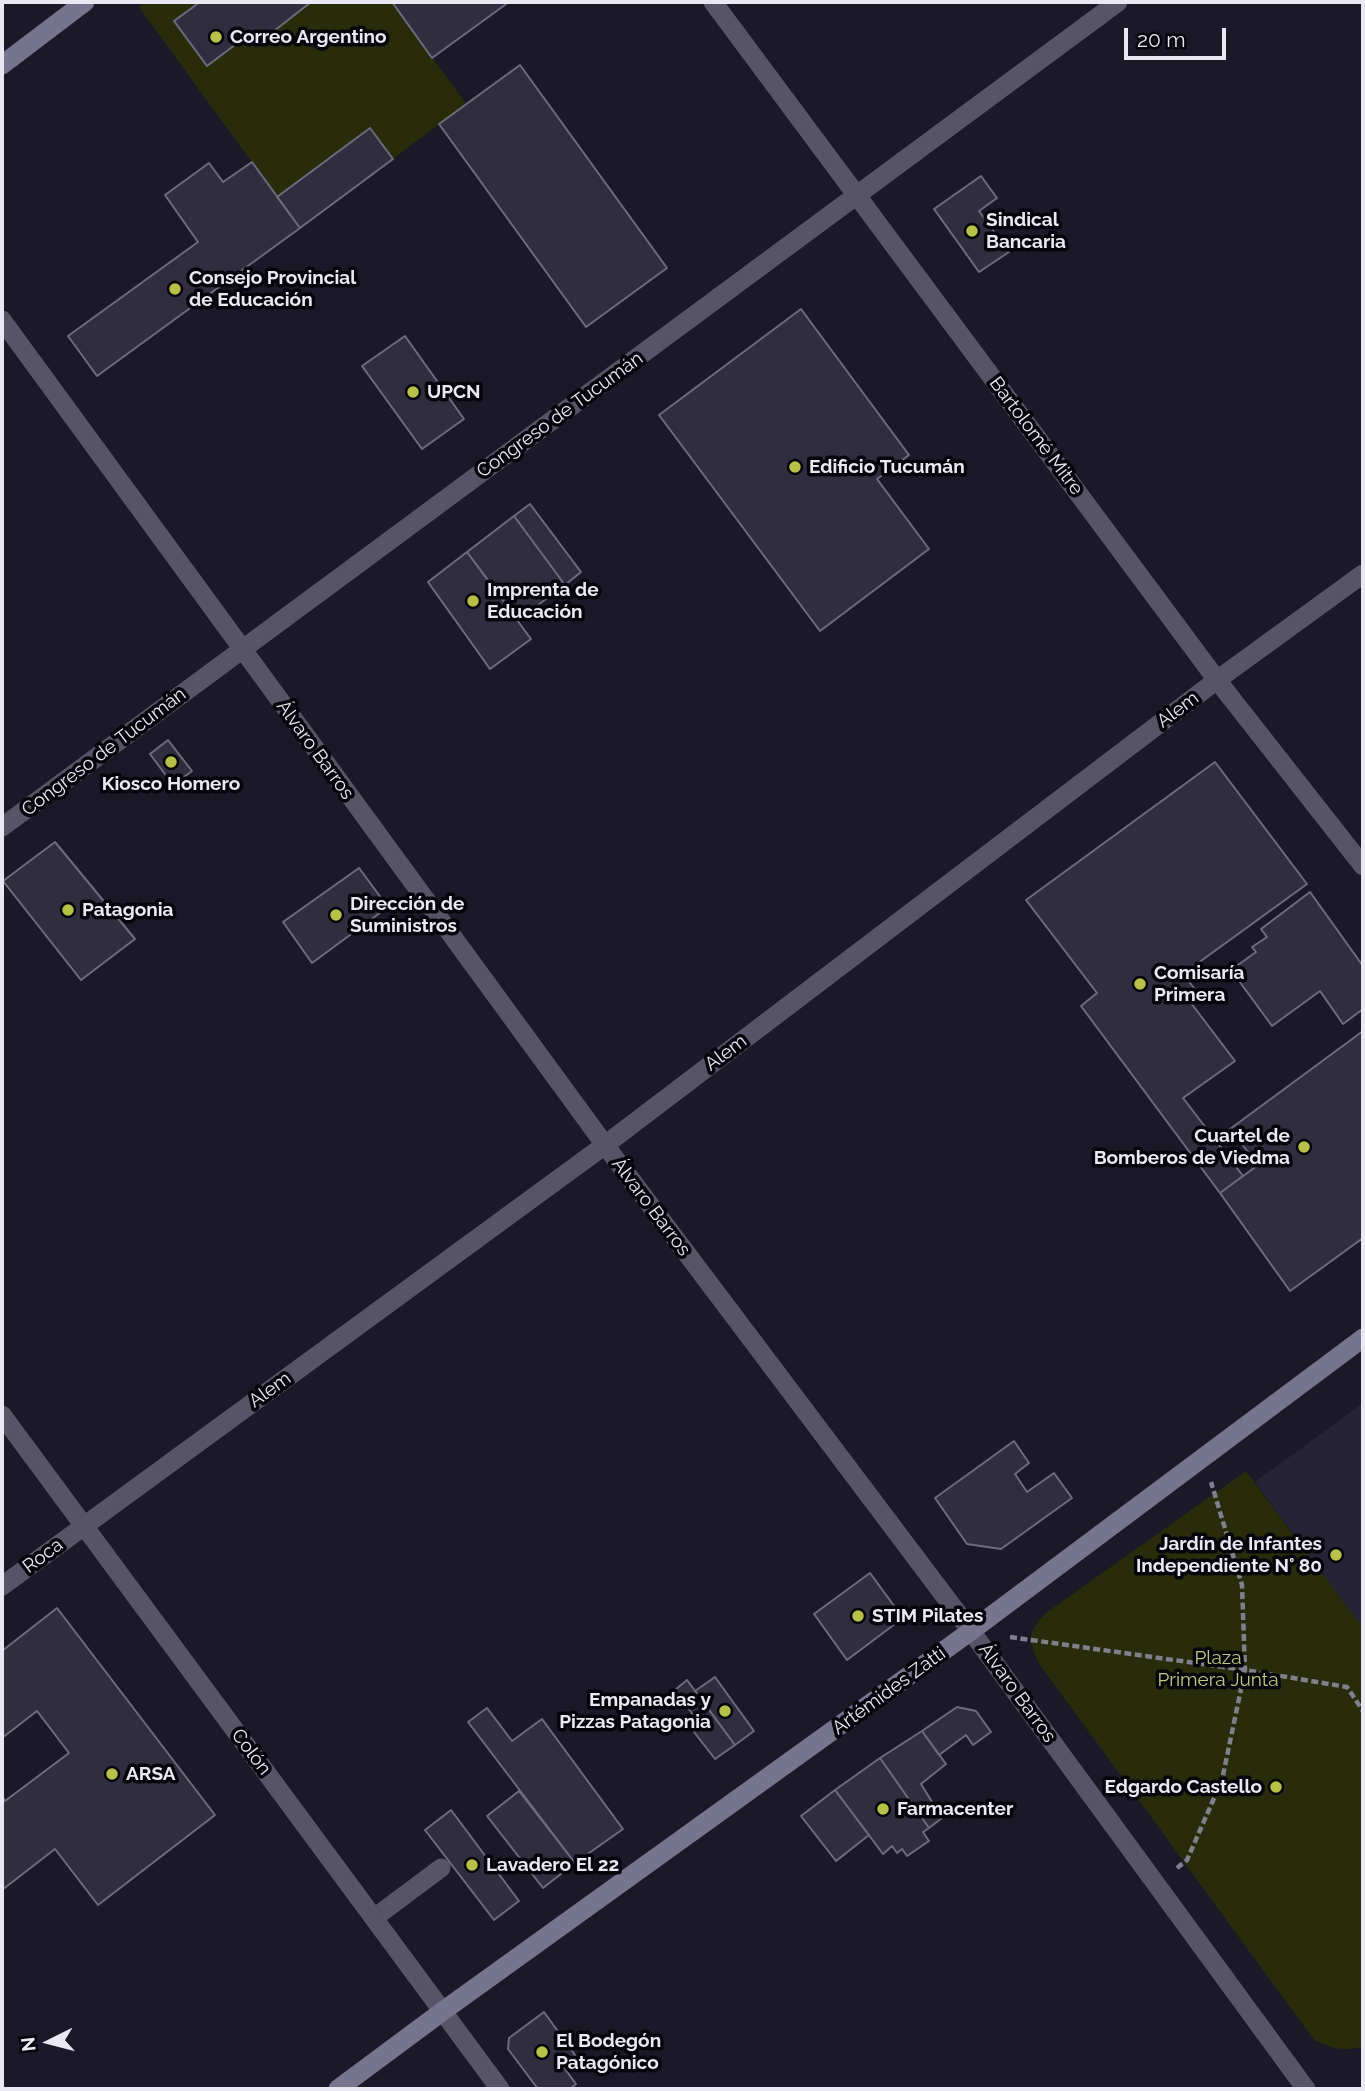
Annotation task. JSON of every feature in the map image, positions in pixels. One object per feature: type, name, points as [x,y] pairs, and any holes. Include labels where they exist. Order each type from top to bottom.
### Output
[{"type":"main road","points":[[2,65],[85,2]]},
{"type":"main road","name":"Artémides Zatti","points":[[338,2089],[971,1631],[1363,1338]]},
{"type":"street","name":"Bartolomé Mitre","points":[[713,2],[1217,680],[1363,866]]},
{"type":"street","name":"Congreso de Tucumán","points":[[2,827],[1118,2]]},
{"type":"street","name":"Álvaro Barros","points":[[2,320],[604,1145],[971,1631],[1306,2089]]},
{"type":"street","name":"Alem","points":[[83,1526],[604,1145],[1217,680],[1363,574]]},
{"type":"street","name":"Colón","points":[[2,1415],[500,2089]]},
{"type":"street","name":"Roca","points":[[2,1586],[83,1526]]},
{"type":"street","points":[[374,1918],[442,1868]]},
{"type":"path","points":[[1158,1885],[1187,1860],[1222,1780],[1245,1670],[1242,1585],[1212,1483],[1196,1462]]},
{"type":"path","points":[[971,1631],[1347,1687],[1363,1711]]},
{"type":"shaded area","name":"Jardín de Infantes Independiente N° 80","points":[[1363,1403],[1363,1628],[1255,1482]]},
{"type":"green space","points":[[147,2],[392,2],[466,104],[393,159],[370,128],[277,197],[139,7]]},
{"type":"green space","name":"Plaza Primera Junta","points":[[1246,1471],[1363,1628],[1363,2047],[1338,2048],[1314,2040],[1040,1665],[1031,1643],[1032,1632],[1046,1613]]},
{"type":"building","name":"Correo Argentino","points":[[200,2],[311,2],[260,42],[252,32],[207,66],[174,21]]},
{"type":"building","points":[[392,2],[509,2],[432,58]]},
{"type":"building","points":[[520,65],[667,268],[586,327],[439,124]]},
{"type":"building","points":[[370,128],[393,159],[300,228],[277,197]]},
{"type":"building","name":"Consejo Provincial de Educación","points":[[252,162],[300,228],[97,376],[68,336],[198,242],[165,195],[209,163],[223,182]]},
{"type":"building","name":"Sindical Bancaria","points":[[981,176],[997,198],[979,211],[1009,252],[979,272],[934,209]]},
{"type":"building","name":"Edificio Tucumán","points":[[801,309],[909,455],[877,479],[929,549],[820,631],[659,415]]},
{"type":"building","name":"UPCN","points":[[405,336],[464,419],[422,449],[362,366]]},
{"type":"building","points":[[530,504],[581,572],[565,585],[514,516]]},
{"type":"building","points":[[514,516],[565,585],[518,620],[467,552]]},
{"type":"building","name":"Imprenta de Educación","points":[[467,552],[531,639],[490,669],[428,582]]},
{"type":"building","name":"Kiosco Homero","points":[[168,740],[192,771],[173,785],[150,754]]},
{"type":"building","name":"Comisaría Primera","points":[[1215,762],[1307,884],[1183,974],[1201,997],[1191,1003],[1235,1061],[1183,1098],[1243,1176],[1220,1193],[1081,1006],[1097,993],[1026,900]]},
{"type":"building","name":"Patagonia","points":[[55,842],[135,939],[81,980],[3,881]]},
{"type":"building","name":"Dirección de Suministros","points":[[359,868],[388,907],[312,963],[283,922]]},
{"type":"building","points":[[1310,892],[1363,966],[1363,1009],[1343,1024],[1320,991],[1272,1026],[1231,970],[1256,952],[1252,947],[1267,937],[1261,929]]},
{"type":"building","name":"Cuartel de Bomberos de Viedma","points":[[1363,1031],[1363,1238],[1290,1291],[1220,1193],[1258,1165],[1230,1129]]},
{"type":"building","points":[[1014,1441],[1029,1463],[1015,1474],[1027,1492],[1054,1473],[1072,1498],[1001,1549],[967,1544],[935,1498]]},
{"type":"building","name":"STIM Pilates","points":[[870,1573],[903,1618],[847,1660],[814,1614]]},
{"type":"building","name":"ARSA","points":[[57,1608],[215,1815],[98,1905],[55,1849],[2,1890],[2,1796],[5,1801],[69,1753],[37,1711],[2,1738],[2,1651]]},
{"type":"building","name":"Empanadas y Pizzas Patagonia","points":[[715,1677],[754,1731],[735,1745],[695,1691]]},
{"type":"building","points":[[687,1680],[735,1745],[715,1759],[694,1732],[701,1726],[675,1690]]},
{"type":"building","points":[[957,1707],[976,1711],[991,1732],[973,1745],[966,1735],[939,1755],[922,1731]]},
{"type":"building","points":[[487,1708],[512,1741],[542,1719],[623,1829],[575,1863],[468,1722]]},
{"type":"building","points":[[922,1731],[946,1764],[921,1784],[942,1818],[929,1828],[880,1758]]},
{"type":"building","name":"Farmacenter","points":[[880,1758],[929,1828],[923,1832],[929,1841],[907,1856],[902,1849],[897,1853],[892,1846],[883,1854],[835,1790]]},
{"type":"building","points":[[835,1790],[869,1835],[836,1861],[801,1816]]},
{"type":"building","points":[[519,1791],[575,1863],[543,1888],[487,1816]]},
{"type":"building","name":"Lavadero El 22","points":[[451,1810],[519,1901],[494,1920],[425,1830]]},
{"type":"building","name":"El Bodegón Patagónico","points":[[544,2012],[575,2055],[562,2065],[576,2084],[570,2089],[538,2089],[508,2049],[509,2038]]},
{"type":"place","name":"Correo Argentino","points":[[216,37]]},
{"type":"place","name":"Sindical Bancaria","points":[[972,231]]},
{"type":"place","name":"Consejo Provincial de Educación","points":[[175,289]]},
{"type":"place","name":"UPCN","points":[[413,392]]},
{"type":"place","name":"Edificio Tucumán","points":[[795,467]]},
{"type":"place","name":"Imprenta de Educación","points":[[473,601]]},
{"type":"place","name":"Kiosco Homero","points":[[171,762]]},
{"type":"place","name":"Patagonia","points":[[68,910]]},
{"type":"place","name":"Dirección de Suministros","points":[[336,915]]},
{"type":"place","name":"Comisaría Primera","points":[[1140,984]]},
{"type":"place","name":"Cuartel de Bomberos de Viedma","points":[[1304,1147]]},
{"type":"place","name":"Jardín de Infantes Independiente N° 80","points":[[1336,1555]]},
{"type":"place","name":"STIM Pilates","points":[[858,1616]]},
{"type":"place","name":"Empanadas y Pizzas Patagonia","points":[[725,1711]]},
{"type":"place","name":"ARSA","points":[[112,1774]]},
{"type":"place","name":"Edgardo Castello","points":[[1276,1787]]},
{"type":"place","name":"Farmacenter","points":[[883,1809]]},
{"type":"place","name":"Lavadero El 22","points":[[472,1865]]},
{"type":"place","name":"El Bodegón Patagónico","points":[[542,2052]]}]
